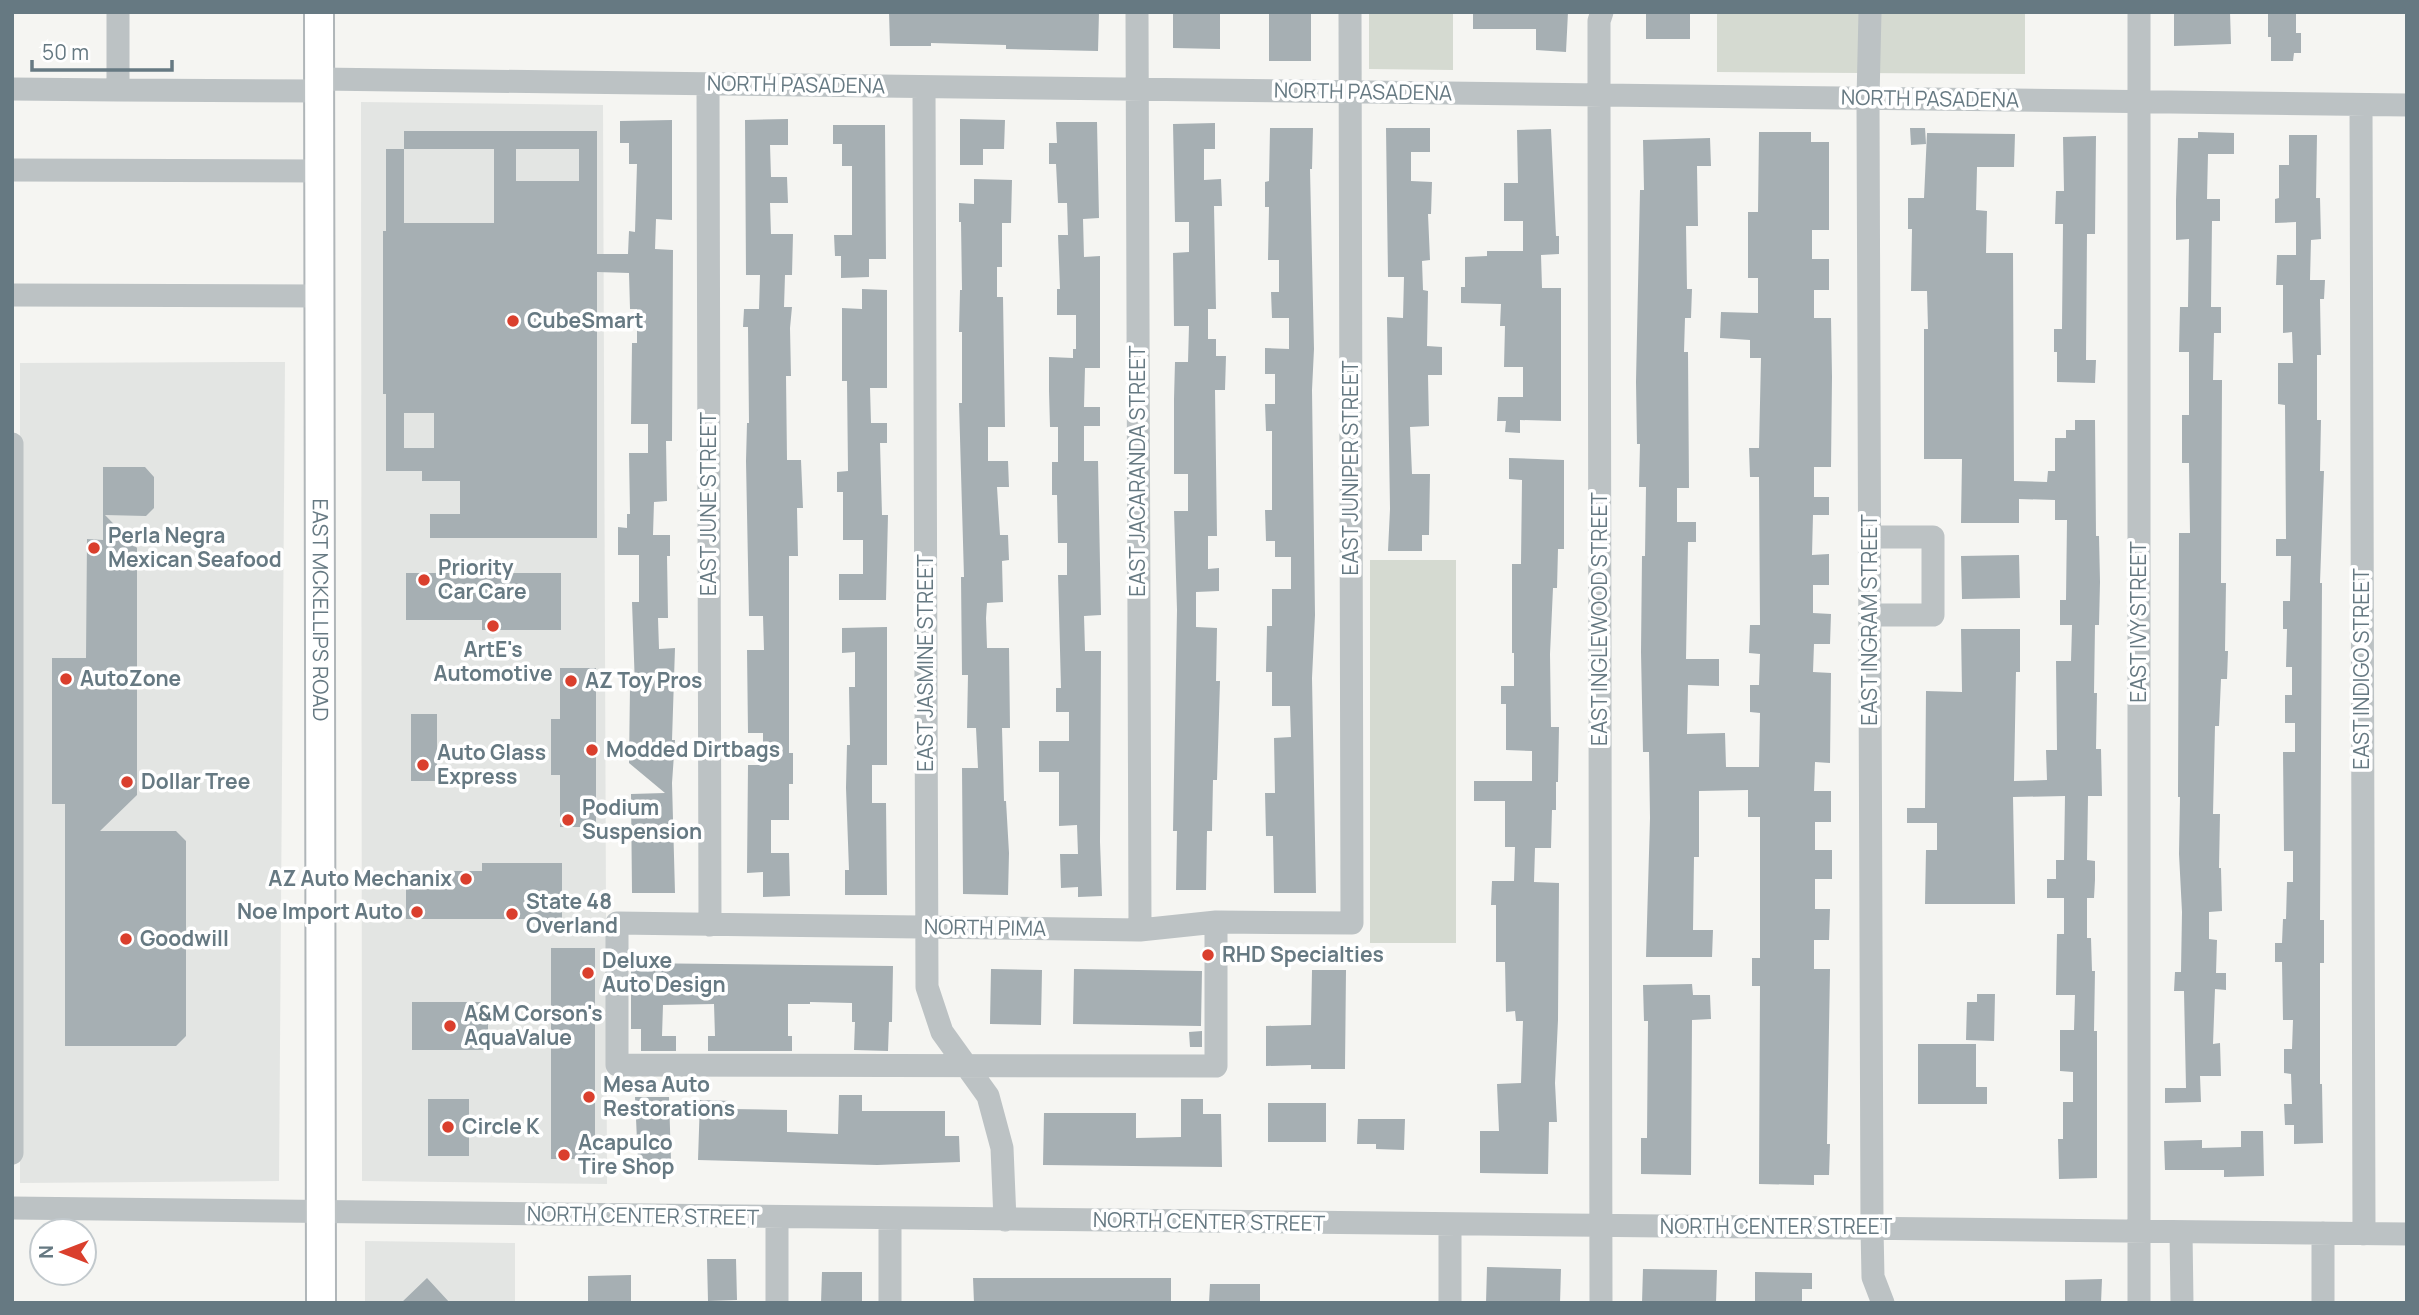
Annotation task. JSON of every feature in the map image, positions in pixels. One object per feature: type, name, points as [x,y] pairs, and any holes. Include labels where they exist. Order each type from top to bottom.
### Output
[{"type":"main road","name":"EAST MCKELLIPS ROAD","points":[[319,12],[321,1303]]},
{"type":"street","points":[[118,12],[118,90]]},
{"type":"street","name":"EAST JACARANDA STREET","points":[[1137,12],[1140,930]]},
{"type":"street","name":"EAST JUNIPER STREET","points":[[1350,12],[1352,923]]},
{"type":"street","name":"EAST INGLEWOOD STREET","points":[[1601,1303],[1599,21],[1602,12]]},
{"type":"street","name":"EAST INGRAM STREET","points":[[1870,12],[1868,99],[1872,1228],[1873,1277],[1883,1303]]},
{"type":"street","name":"EAST IVY STREET","points":[[2138,12],[2139,1303]]},
{"type":"street","name":"NORTH PASADENA","points":[[12,89],[708,84],[2407,104]]},
{"type":"street","name":"EAST JUNE STREET","points":[[708,84],[710,925]]},
{"type":"street","name":"EAST JASMINE STREET","points":[[924,87],[927,988],[942,1032],[988,1096],[1002,1148],[1005,1220]]},
{"type":"street","name":"EAST INDIGO STREET","points":[[2361,104],[2364,1234]]},
{"type":"street","points":[[12,170],[319,171]]},
{"type":"street","points":[[12,295],[319,296]]},
{"type":"street","points":[[12,444],[12,1153]]},
{"type":"street","points":[[1870,537],[1933,537],[1933,615],[1870,615]]},
{"type":"street","points":[[966,1065],[1216,1066],[1216,922]]},
{"type":"street","name":"NORTH PIMA","points":[[966,1065],[617,1065],[617,923],[1140,930],[1216,922],[1352,923]]},
{"type":"street","name":"NORTH CENTER STREET","points":[[12,1208],[2407,1234]]},
{"type":"street","points":[[777,1218],[777,1303]]},
{"type":"street","points":[[890,1219],[890,1303]]},
{"type":"street","points":[[1450,1224],[1450,1303]]},
{"type":"street","points":[[2181,1232],[2182,1303]]},
{"type":"street","points":[[2323,1233],[2323,1303]]},
{"type":"shaded area","points":[[1369,12],[1453,12],[1453,70],[1369,69]]},
{"type":"shaded area","points":[[1717,12],[2025,12],[2025,74],[1717,72]]},
{"type":"shaded area","points":[[361,102],[603,105],[607,1184],[362,1181]]},
{"type":"shaded area","points":[[285,362],[279,1181],[20,1183],[20,363]]},
{"type":"shaded area","points":[[1370,560],[1456,560],[1456,943],[1370,943]]},
{"type":"shaded area","points":[[365,1241],[515,1243],[515,1303],[365,1303]]},
{"type":"building","points":[[889,12],[1099,12],[1098,51],[1006,49],[1006,45],[931,43],[931,46],[890,46]]},
{"type":"building","points":[[1173,12],[1220,12],[1220,49],[1173,48]]},
{"type":"building","points":[[1269,12],[1311,12],[1311,61],[1269,61]]},
{"type":"building","points":[[1473,12],[1568,12],[1566,52],[1536,50],[1536,29],[1473,29]]},
{"type":"building","points":[[1646,12],[1690,12],[1690,39],[1646,39]]},
{"type":"building","points":[[2174,12],[2230,12],[2231,44],[2174,46]]},
{"type":"building","points":[[2268,12],[2296,12],[2296,33],[2301,33],[2301,53],[2294,53],[2293,61],[2271,61]]},
{"type":"building","points":[[788,119],[788,145],[770,145],[771,177],[787,177],[788,203],[770,203],[771,234],[793,234],[792,275],[785,275],[784,307],[792,307],[791,376],[786,376],[787,460],[801,460],[803,508],[797,508],[798,556],[789,556],[789,753],[793,753],[793,784],[789,784],[789,820],[771,820],[771,853],[789,853],[790,896],[763,897],[763,872],[747,873],[748,765],[763,765],[763,733],[748,733],[747,650],[764,650],[763,616],[749,616],[746,461],[749,423],[748,327],[743,327],[744,309],[759,309],[760,275],[746,275],[745,120]]},
{"type":"building","points":[[960,119],[1005,120],[1004,149],[983,149],[983,165],[960,165]]},
{"type":"building","points":[[672,120],[672,220],[656,219],[655,249],[673,250],[672,441],[666,441],[667,501],[654,502],[653,535],[670,535],[670,556],[667,556],[668,618],[658,618],[659,649],[675,648],[672,783],[675,893],[632,893],[631,794],[665,793],[629,763],[630,687],[635,687],[632,602],[639,602],[639,555],[618,555],[618,527],[627,528],[627,514],[630,514],[629,453],[648,453],[648,424],[631,424],[632,343],[637,343],[637,309],[630,309],[629,273],[597,272],[597,538],[430,538],[430,514],[460,514],[460,481],[422,481],[422,471],[386,471],[383,231],[386,231],[386,149],[404,149],[404,131],[597,131],[597,254],[628,254],[629,231],[635,232],[637,164],[629,164],[629,143],[620,143],[620,121]],"holes":[[[404,149],[494,149],[494,223],[404,223]],[[516,149],[579,149],[579,181],[516,181]],[[404,413],[434,413],[434,448],[404,448]]]},
{"type":"building","points":[[1056,122],[1097,122],[1099,218],[1083,219],[1084,257],[1100,256],[1100,368],[1085,368],[1084,407],[1100,407],[1100,426],[1084,426],[1084,461],[1098,461],[1101,615],[1084,616],[1085,651],[1101,651],[1102,896],[1078,897],[1078,887],[1061,888],[1060,854],[1078,854],[1077,825],[1059,826],[1059,772],[1039,772],[1039,741],[1069,741],[1069,712],[1056,712],[1056,688],[1061,688],[1058,575],[1067,575],[1067,543],[1058,543],[1057,495],[1052,495],[1052,462],[1058,462],[1058,427],[1050,427],[1049,357],[1073,358],[1073,349],[1076,349],[1076,315],[1057,315],[1057,289],[1060,289],[1058,235],[1068,235],[1067,203],[1058,203],[1056,164],[1049,164],[1049,143],[1057,143]]},
{"type":"building","points":[[1215,123],[1215,149],[1204,149],[1204,180],[1221,179],[1222,206],[1214,206],[1216,309],[1208,309],[1208,339],[1216,339],[1216,356],[1226,356],[1225,390],[1215,390],[1217,536],[1208,536],[1208,569],[1219,568],[1219,591],[1196,592],[1196,627],[1217,628],[1216,681],[1220,681],[1217,780],[1213,780],[1212,831],[1207,831],[1206,890],[1176,890],[1177,831],[1173,831],[1177,610],[1174,511],[1188,511],[1188,474],[1174,474],[1174,399],[1175,362],[1188,362],[1189,326],[1174,326],[1173,253],[1189,252],[1189,222],[1175,222],[1173,124]]},
{"type":"building","points":[[833,125],[885,125],[886,259],[869,259],[869,277],[841,278],[841,256],[835,256],[834,235],[852,235],[852,166],[842,166],[842,144],[833,144]]},
{"type":"building","points":[[1270,128],[1313,128],[1310,169],[1314,349],[1312,390],[1315,615],[1312,678],[1316,893],[1274,893],[1273,836],[1266,836],[1265,793],[1275,793],[1274,738],[1291,737],[1290,706],[1272,706],[1272,672],[1266,672],[1267,626],[1272,626],[1272,589],[1291,589],[1291,557],[1275,557],[1275,541],[1266,541],[1265,510],[1272,510],[1272,431],[1266,431],[1265,404],[1275,404],[1275,374],[1265,374],[1265,348],[1289,349],[1289,318],[1272,318],[1271,292],[1279,292],[1279,260],[1268,260],[1269,207],[1265,207],[1265,182],[1269,181]]},
{"type":"building","points":[[1386,128],[1430,128],[1430,152],[1411,152],[1411,181],[1432,182],[1431,214],[1428,214],[1430,260],[1422,261],[1423,290],[1428,291],[1427,346],[1442,347],[1442,375],[1428,375],[1429,426],[1410,427],[1412,474],[1430,474],[1429,535],[1422,535],[1422,551],[1388,551],[1390,509],[1387,317],[1403,318],[1404,277],[1388,277]]},
{"type":"building","points":[[1910,128],[1925,128],[1926,144],[1911,145]]},
{"type":"building","points":[[1551,129],[1559,254],[1541,255],[1542,288],[1561,288],[1561,421],[1520,420],[1520,433],[1505,432],[1506,421],[1497,421],[1498,397],[1523,397],[1523,367],[1504,367],[1505,326],[1500,326],[1501,304],[1461,303],[1461,287],[1465,287],[1465,257],[1487,256],[1487,251],[1523,251],[1523,221],[1504,221],[1504,183],[1518,183],[1517,130]]},
{"type":"building","points":[[1759,132],[1811,132],[1811,142],[1829,142],[1829,230],[1812,230],[1812,259],[1829,259],[1829,290],[1814,290],[1814,318],[1831,318],[1832,377],[1831,467],[1814,467],[1814,497],[1829,497],[1829,515],[1813,515],[1812,555],[1829,554],[1829,585],[1813,585],[1813,613],[1831,614],[1830,644],[1814,644],[1813,672],[1831,673],[1830,763],[1815,762],[1814,791],[1831,791],[1831,822],[1815,822],[1815,850],[1832,850],[1832,879],[1815,879],[1815,909],[1830,909],[1829,940],[1814,940],[1814,969],[1830,969],[1827,1144],[1830,1144],[1829,1175],[1814,1175],[1814,1185],[1759,1184],[1760,986],[1752,986],[1752,958],[1760,958],[1760,817],[1748,817],[1748,790],[1699,791],[1699,857],[1694,857],[1693,930],[1713,930],[1712,957],[1646,957],[1649,752],[1643,752],[1641,652],[1646,487],[1639,487],[1640,444],[1637,444],[1636,382],[1640,190],[1644,190],[1643,140],[1710,138],[1711,166],[1697,166],[1698,226],[1686,226],[1687,289],[1692,289],[1691,318],[1685,318],[1684,352],[1688,352],[1689,488],[1677,488],[1677,522],[1696,522],[1696,542],[1688,542],[1686,659],[1719,659],[1719,686],[1688,685],[1687,734],[1725,733],[1726,767],[1759,767],[1760,713],[1750,712],[1750,685],[1759,685],[1760,654],[1749,653],[1750,625],[1760,625],[1759,477],[1750,477],[1749,448],[1759,448],[1761,358],[1750,358],[1750,340],[1720,338],[1721,312],[1758,313],[1758,278],[1748,278],[1748,212],[1758,212]]},
{"type":"building","points":[[2198,132],[2234,133],[2234,154],[2208,154],[2207,199],[2220,199],[2220,221],[2212,221],[2211,307],[2221,307],[2221,333],[2214,333],[2213,380],[2222,380],[2221,583],[2226,583],[2225,651],[2228,651],[2227,679],[2221,679],[2219,726],[2215,726],[2213,814],[2220,814],[2219,868],[2222,911],[2209,912],[2209,939],[2217,940],[2216,973],[2226,973],[2226,990],[2215,989],[2213,1044],[2220,1043],[2221,1076],[2200,1076],[2201,1102],[2165,1103],[2165,1088],[2186,1088],[2184,991],[2174,991],[2175,972],[2181,972],[2182,912],[2178,797],[2179,533],[2190,533],[2189,463],[2182,463],[2182,415],[2189,415],[2189,352],[2179,352],[2180,307],[2188,307],[2189,239],[2176,240],[2176,200],[2178,138],[2198,138]]},
{"type":"building","points":[[1927,133],[2015,134],[2014,167],[1977,167],[1976,210],[1987,211],[1986,253],[2013,253],[2014,481],[2047,482],[2048,471],[2055,471],[2055,438],[2066,438],[2066,430],[2075,430],[2075,420],[2095,420],[2096,536],[2099,536],[2100,582],[2099,625],[2095,625],[2094,693],[2097,693],[2096,749],[2101,749],[2102,796],[2088,796],[2087,860],[2095,861],[2095,880],[2094,898],[2087,898],[2087,938],[2091,938],[2092,971],[2095,971],[2097,1178],[2059,1179],[2058,1139],[2063,1139],[2063,1102],[2073,1102],[2073,1072],[2060,1071],[2060,1030],[2074,1030],[2075,995],[2056,995],[2057,934],[2064,934],[2064,898],[2047,898],[2047,879],[2056,879],[2056,860],[2064,860],[2065,796],[2013,797],[2015,904],[1925,904],[1926,850],[1937,850],[1937,823],[1907,823],[1907,808],[1925,808],[1926,691],[1962,692],[1961,629],[2020,629],[2020,672],[2016,672],[2014,781],[2047,780],[2046,750],[2057,750],[2056,661],[2071,661],[2072,625],[2060,625],[2060,600],[2066,600],[2067,520],[2055,520],[2055,500],[2019,499],[2019,523],[1961,523],[1962,459],[1924,459],[1924,329],[1928,329],[1927,291],[1911,291],[1912,229],[1908,229],[1908,198],[1924,198]]},
{"type":"building","points":[[2289,135],[2317,135],[2316,198],[2320,198],[2321,239],[2311,240],[2310,280],[2325,280],[2324,299],[2320,299],[2321,355],[2317,355],[2317,420],[2321,420],[2320,471],[2324,471],[2320,583],[2320,920],[2324,920],[2324,963],[2320,963],[2320,1084],[2323,1143],[2294,1144],[2294,1125],[2285,1125],[2284,1104],[2292,1104],[2291,1074],[2284,1073],[2284,1049],[2292,1049],[2293,1020],[2283,1020],[2282,962],[2275,962],[2275,943],[2282,943],[2283,919],[2286,919],[2287,882],[2293,882],[2293,851],[2284,851],[2283,752],[2295,752],[2295,723],[2285,723],[2285,695],[2292,695],[2292,667],[2286,667],[2287,629],[2283,629],[2283,601],[2290,601],[2291,556],[2276,556],[2276,539],[2286,539],[2285,405],[2278,404],[2278,363],[2293,363],[2292,332],[2283,333],[2283,285],[2276,285],[2277,255],[2296,255],[2296,222],[2275,223],[2275,199],[2279,198],[2279,165],[2289,165]]},
{"type":"building","points":[[2096,136],[2095,234],[2087,234],[2086,360],[2096,360],[2095,383],[2057,382],[2054,329],[2062,329],[2063,224],[2055,224],[2056,191],[2064,191],[2063,137]]},
{"type":"building","points":[[974,179],[1012,180],[1011,223],[1002,223],[1002,267],[997,267],[997,297],[1003,297],[1005,427],[988,427],[988,461],[1008,461],[1009,487],[997,487],[1000,535],[1008,535],[1009,560],[1002,561],[1003,602],[987,603],[986,618],[987,648],[1009,648],[1010,728],[1002,728],[1009,853],[1008,895],[963,894],[962,768],[978,768],[976,728],[967,728],[968,675],[962,675],[961,577],[964,577],[959,403],[962,403],[962,332],[959,332],[962,290],[959,203],[974,204]]},
{"type":"building","points":[[862,289],[887,290],[887,388],[870,388],[871,423],[887,423],[887,443],[880,443],[882,515],[888,515],[886,600],[839,600],[839,574],[863,574],[863,540],[843,540],[843,492],[837,492],[837,472],[848,471],[847,381],[842,381],[842,308],[862,309]]},
{"type":"building","points":[[1509,458],[1564,460],[1564,549],[1558,549],[1550,654],[1551,727],[1559,727],[1558,782],[1556,810],[1552,810],[1551,848],[1535,848],[1534,882],[1559,883],[1555,1083],[1557,1122],[1549,1122],[1548,1174],[1480,1173],[1480,1131],[1499,1131],[1497,1084],[1521,1083],[1523,1021],[1516,1021],[1515,1011],[1506,1012],[1505,962],[1496,962],[1496,905],[1491,905],[1492,881],[1514,881],[1515,847],[1505,847],[1505,801],[1474,801],[1474,781],[1532,781],[1532,751],[1506,750],[1506,704],[1501,704],[1501,686],[1514,686],[1512,564],[1521,564],[1522,480],[1509,479]]},
{"type":"building","points":[[103,467],[145,467],[154,477],[154,508],[146,516],[105,515],[137,548],[137,795],[100,831],[176,831],[186,841],[186,1036],[176,1046],[65,1046],[65,804],[52,804],[52,658],[86,658],[87,539],[103,540]]},
{"type":"building","points":[[2019,555],[2020,598],[1962,599],[1961,556]]},
{"type":"building","points":[[406,573],[561,573],[561,630],[482,630],[482,620],[406,620]]},
{"type":"building","points":[[887,627],[887,765],[872,765],[872,803],[886,803],[887,895],[845,895],[845,870],[849,870],[846,788],[847,745],[850,745],[849,687],[855,687],[855,652],[842,653],[842,628]]},
{"type":"building","points":[[560,668],[596,668],[596,827],[560,827],[560,775],[551,775],[551,719],[560,719]]},
{"type":"building","points":[[411,714],[437,714],[437,781],[411,781]]},
{"type":"building","points":[[482,863],[562,863],[562,919],[406,919],[406,871],[482,871]]},
{"type":"building","points":[[551,948],[595,948],[595,1159],[551,1159]]},
{"type":"building","points":[[631,963],[893,966],[892,1022],[889,1022],[888,1051],[854,1050],[855,1022],[852,1022],[852,1003],[810,1002],[788,1004],[788,1036],[792,1036],[792,1051],[708,1051],[708,1036],[715,1036],[714,1004],[663,1005],[662,1036],[676,1036],[676,1051],[641,1051],[641,1029],[631,1029]]},
{"type":"building","points":[[991,969],[1042,970],[1041,1025],[990,1024]]},
{"type":"building","points":[[1074,969],[1202,971],[1201,1026],[1073,1024]]},
{"type":"building","points":[[1312,970],[1346,970],[1345,1069],[1311,1069],[1311,1065],[1266,1066],[1266,1026],[1311,1025]]},
{"type":"building","points":[[1692,984],[1693,995],[1710,995],[1711,1019],[1692,1020],[1691,1175],[1641,1174],[1641,1138],[1647,1138],[1648,1021],[1644,1021],[1643,985]]},
{"type":"building","points":[[1977,994],[1995,994],[1994,1041],[1966,1040],[1967,1002],[1977,1002]]},
{"type":"building","name":"A&M Corson's AquaValue","points":[[412,1002],[488,1002],[488,1050],[412,1050]]},
{"type":"building","points":[[1202,1031],[1202,1047],[1190,1047],[1189,1032]]},
{"type":"building","points":[[1918,1044],[1976,1044],[1976,1087],[1987,1087],[1987,1104],[1918,1104]]},
{"type":"building","points":[[839,1095],[862,1095],[862,1111],[945,1111],[945,1136],[959,1136],[960,1162],[877,1165],[698,1160],[700,1100],[732,1101],[732,1109],[787,1110],[787,1132],[838,1134]]},
{"type":"building","points":[[635,1097],[669,1097],[671,1161],[638,1162]]},
{"type":"building","name":"Circle K","points":[[428,1099],[469,1099],[469,1156],[428,1156]]},
{"type":"building","points":[[1181,1099],[1203,1099],[1203,1114],[1221,1114],[1222,1167],[1043,1165],[1044,1113],[1136,1113],[1136,1138],[1181,1137]]},
{"type":"building","points":[[1268,1103],[1326,1103],[1326,1142],[1268,1142]]},
{"type":"building","points":[[1358,1119],[1405,1119],[1404,1150],[1376,1149],[1376,1144],[1357,1144]]},
{"type":"building","points":[[2241,1131],[2263,1131],[2264,1176],[2224,1177],[2224,1170],[2165,1170],[2164,1141],[2202,1140],[2202,1148],[2241,1147]]},
{"type":"building","points":[[707,1259],[736,1259],[737,1300],[708,1301]]},
{"type":"building","points":[[1487,1267],[1561,1269],[1560,1303],[1486,1303]]},
{"type":"building","points":[[1643,1269],[1717,1270],[1716,1303],[1642,1303]]},
{"type":"building","points":[[822,1272],[862,1272],[862,1303],[821,1303]]},
{"type":"building","points":[[1755,1272],[1812,1273],[1812,1289],[1802,1289],[1802,1303],[1755,1302]]},
{"type":"building","points":[[631,1275],[631,1303],[588,1303],[588,1276]]},
{"type":"building","points":[[427,1278],[450,1303],[401,1303]]},
{"type":"building","points":[[973,1278],[1171,1278],[1171,1303],[974,1303]]},
{"type":"building","points":[[2102,1279],[2101,1303],[2065,1303],[2065,1280]]},
{"type":"building","points":[[1210,1284],[1260,1284],[1260,1303],[1209,1303]]},
{"type":"place","name":"CubeSmart","points":[[513,321]]},
{"type":"place","name":"Perla Negra Mexican Seafood","points":[[94,548]]},
{"type":"place","name":"Priority Car Care","points":[[424,580]]},
{"type":"place","name":"ArtE's Automotive","points":[[493,626]]},
{"type":"place","name":"AutoZone","points":[[66,679]]},
{"type":"place","name":"AZ Toy Pros","points":[[571,681]]},
{"type":"place","name":"Modded Dirtbags","points":[[592,750]]},
{"type":"place","name":"Auto Glass Express","points":[[423,765]]},
{"type":"place","name":"Dollar Tree","points":[[127,782]]},
{"type":"place","name":"Podium Suspension","points":[[568,820]]},
{"type":"place","name":"AZ Auto Mechanix","points":[[466,879]]},
{"type":"place","name":"Noe Import Auto","points":[[417,912]]},
{"type":"place","name":"State 48 Overland","points":[[512,914]]},
{"type":"place","name":"Goodwill","points":[[126,939]]},
{"type":"place","name":"RHD Specialties","points":[[1208,955]]},
{"type":"place","name":"Deluxe Auto Design","points":[[588,973]]},
{"type":"place","name":"A&M Corson's AquaValue","points":[[450,1026]]},
{"type":"place","name":"Mesa Auto Restorations","points":[[589,1097]]},
{"type":"place","name":"Circle K","points":[[448,1127]]},
{"type":"place","name":"Acapulco Tire Shop","points":[[564,1155]]}]
